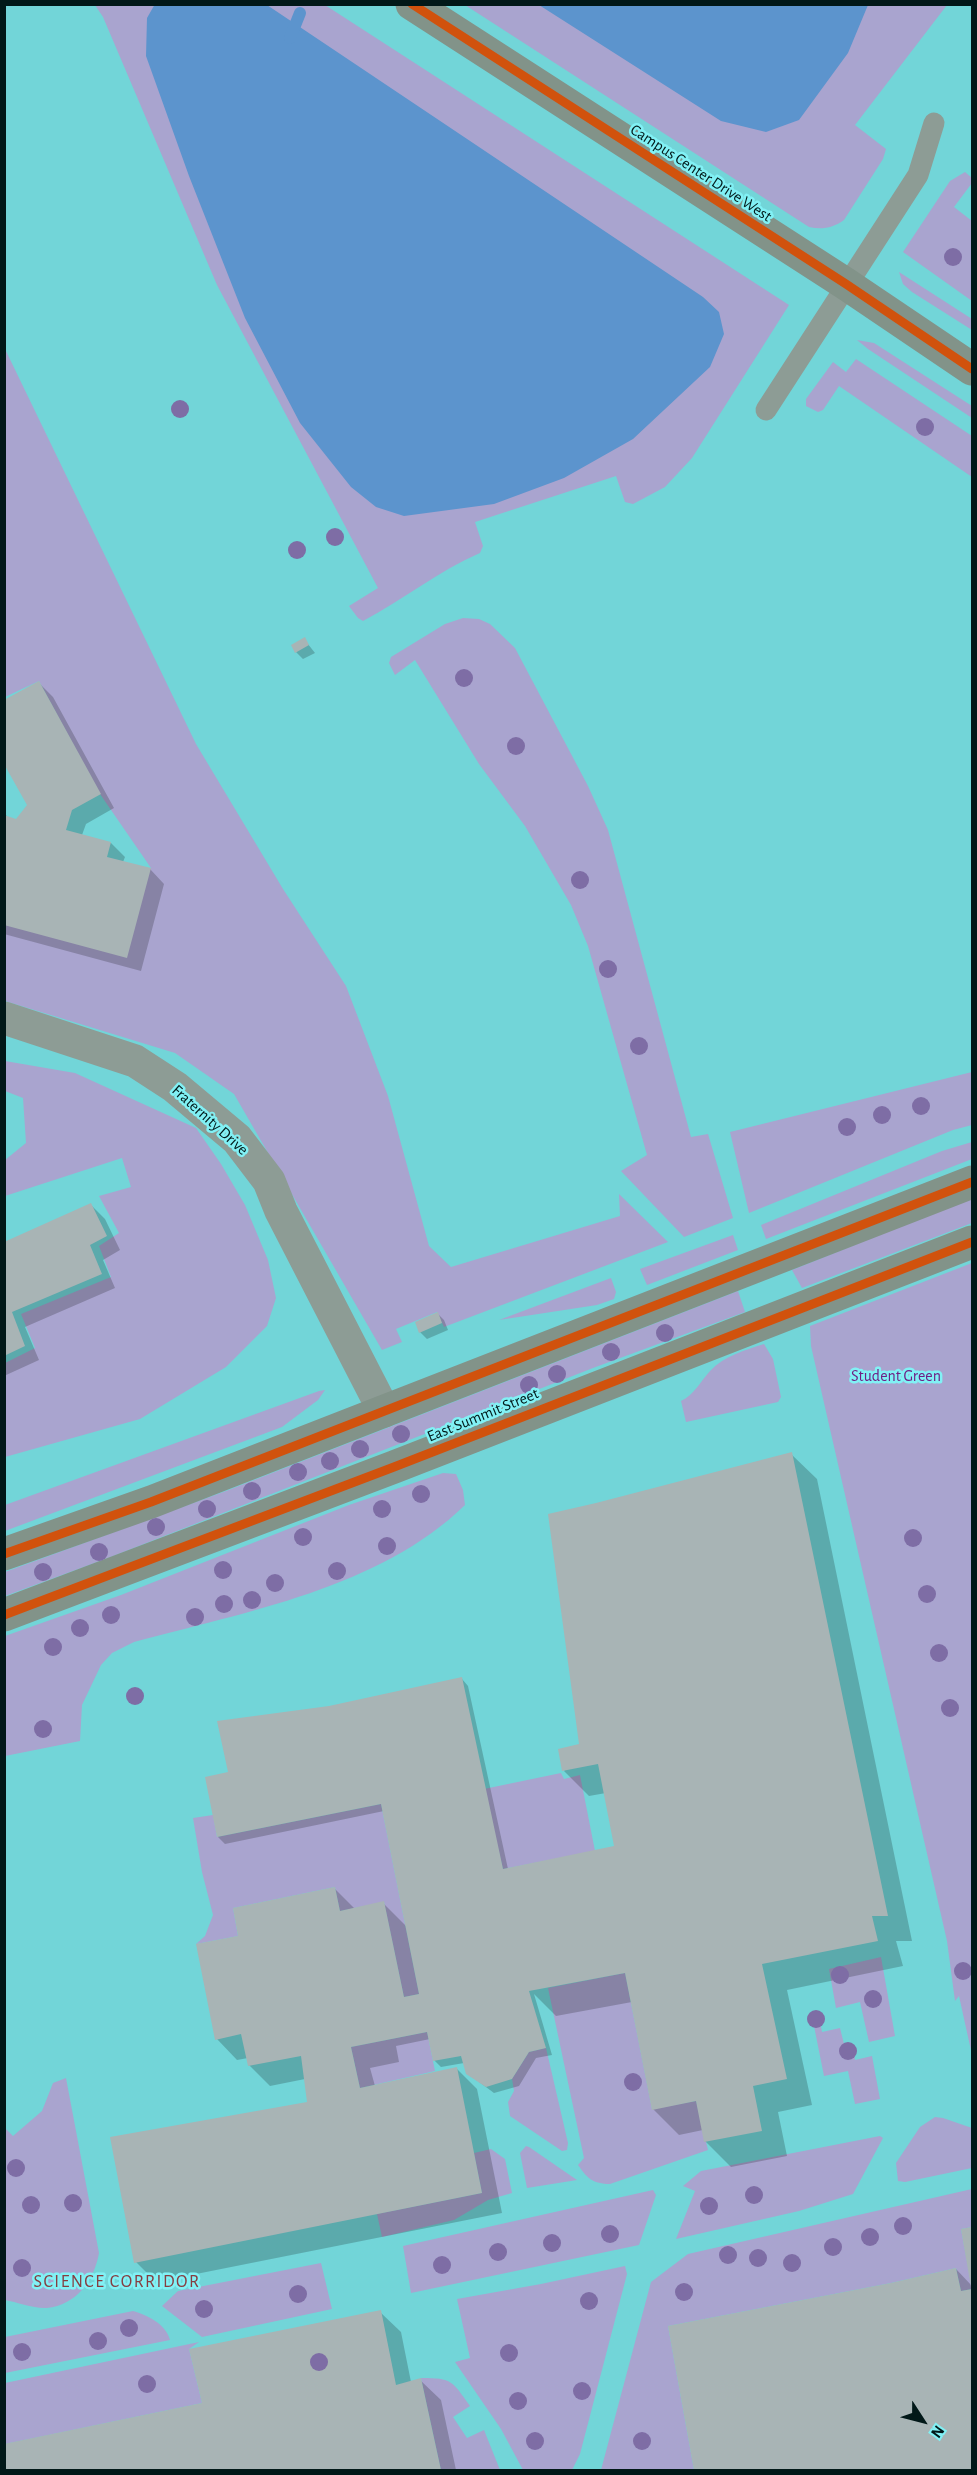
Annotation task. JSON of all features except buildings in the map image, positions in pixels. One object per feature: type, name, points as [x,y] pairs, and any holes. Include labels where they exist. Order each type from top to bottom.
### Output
[{"type":"main road","name":"Campus Center Drive West","points":[[412,4],[846,284],[972,369]]},
{"type":"main road","points":[[4,1554],[151,1502],[972,1182]]},
{"type":"main road","name":"East Summit Street","points":[[4,1615],[394,1467],[972,1242]]},
{"type":"street","name":"Fraternity Drive","points":[[4,1018],[135,1061],[175,1086],[237,1139],[269,1181],[281,1211],[384,1411]]},
{"type":"lane","points":[[766,410],[918,175],[934,123]]},
{"type":"shaded area","points":[[155,4],[267,5],[703,297],[719,312],[724,334],[710,367],[633,439],[564,478],[494,504],[404,516],[376,507],[351,487],[300,423],[245,318],[189,176],[146,56],[147,18]]},
{"type":"shaded area","points":[[5,5],[972,5],[972,2470],[5,2470]]},
{"type":"shaded area","points":[[539,5],[868,5],[848,53],[799,120],[766,132],[721,121]]},
{"type":"green space","points":[[95,5],[325,5],[789,305],[692,458],[665,487],[633,504],[625,502],[616,476],[475,522],[483,546],[480,553],[450,568],[363,621],[349,606],[378,588],[217,285],[103,17]]},
{"type":"green space","points":[[465,5],[947,5],[855,125],[886,149],[883,159],[844,220],[832,227],[818,228],[809,227]]},
{"type":"green space","points":[[965,172],[972,178],[972,183],[954,207],[972,221],[972,301],[903,252],[950,181]]},
{"type":"green space","points":[[899,272],[972,319],[972,330],[912,292],[903,284]]},
{"type":"green space","points":[[857,340],[874,343],[972,406],[972,418],[868,349]]},
{"type":"green space","points":[[5,349],[196,744],[283,889],[346,986],[388,1096],[429,1246],[451,1267],[620,1216],[619,1194],[668,1242],[444,1327],[437,1312],[396,1329],[402,1342],[382,1350],[234,1094],[175,1053],[5,1001],[4,925],[151,868],[100,794],[39,681],[5,697]]},
{"type":"green space","points":[[856,359],[972,436],[972,477],[839,386],[823,410],[818,412],[806,406],[806,399],[833,362],[846,372]]},
{"type":"green space","points":[[463,618],[479,619],[490,624],[515,648],[588,786],[608,830],[691,1137],[708,1134],[733,1218],[684,1237],[621,1171],[647,1155],[588,946],[571,905],[525,826],[479,764],[415,660],[395,675],[389,663],[391,657],[445,624]]},
{"type":"green space","points":[[5,1061],[75,1073],[196,1128],[245,1205],[268,1260],[276,1298],[267,1326],[226,1367],[140,1419],[5,1457],[5,1363],[35,1348],[21,1314],[111,1277],[99,1246],[119,1233],[99,1196],[131,1187],[122,1158],[5,1196],[5,1160],[26,1143],[23,1098],[5,1091]]},
{"type":"green space","points":[[972,1072],[972,1125],[953,1130],[749,1213],[730,1132]]},
{"type":"green space","points":[[972,1142],[972,1159],[766,1239],[761,1225],[942,1151]]},
{"type":"green space","points":[[972,1198],[972,1223],[802,1288],[792,1270]]},
{"type":"green space","points":[[733,1235],[738,1250],[647,1285],[640,1269]]},
{"type":"green space","name":"Student Green","points":[[972,1263],[972,2055],[959,1996],[955,2001],[947,1941],[811,1346],[810,1326]]},
{"type":"green space","points":[[611,1278],[616,1292],[614,1299],[597,1305],[499,1320]]},
{"type":"green space","points":[[738,1291],[745,1312],[593,1368],[108,1558],[5,1596],[5,1572],[226,1491]]},
{"type":"green space","points":[[764,1344],[773,1359],[781,1397],[778,1402],[686,1422],[681,1401],[694,1391],[710,1371],[728,1357]]},
{"type":"green space","points":[[325,1390],[318,1400],[282,1427],[5,1531],[5,1505]]},
{"type":"green space","points":[[443,1473],[456,1474],[463,1490],[465,1505],[431,1533],[393,1557],[352,1577],[265,1607],[134,1642],[112,1653],[101,1665],[82,1705],[80,1741],[5,1756],[5,1636],[121,1595],[349,1505]]},
{"type":"green space","points":[[561,1773],[564,1779],[580,1775],[595,1851],[503,1869],[484,1789]]},
{"type":"green space","points":[[381,1804],[419,1994],[404,1997],[384,1902],[340,1911],[335,1887],[233,1908],[238,1936],[196,1944],[205,1936],[213,1915],[202,1872],[193,1818],[213,1815],[217,1837]]},
{"type":"green space","points":[[881,1957],[895,2036],[869,2042],[860,2002],[836,2008],[829,1969]]},
{"type":"green space","points":[[625,1973],[652,2109],[696,2101],[708,2150],[610,2184],[604,2184],[591,2179],[578,2165],[584,2158],[548,1988]]},
{"type":"green space","points":[[819,2015],[822,2032],[840,2028],[844,2044],[852,2043],[855,2060],[872,2056],[880,2099],[855,2104],[848,2071],[824,2076],[812,2016]]},
{"type":"green space","points":[[427,2032],[435,2071],[360,2088],[351,2047]]},
{"type":"green space","points":[[546,2048],[568,2143],[567,2150],[562,2151],[510,2116],[508,2102],[514,2091],[512,2079],[529,2052]]},
{"type":"green space","points":[[66,2078],[99,2253],[93,2273],[75,2297],[57,2306],[37,2307],[5,2300],[5,2128],[13,2136],[42,2111],[53,2083]]},
{"type":"green space","points":[[935,2117],[972,2128],[972,2168],[905,2182],[898,2181],[896,2163],[920,2127]]},
{"type":"green space","points":[[880,2136],[883,2138],[853,2194],[799,2211],[676,2239],[695,2191],[683,2186],[701,2171]]},
{"type":"green space","points":[[526,2146],[577,2180],[527,2188],[520,2153]]},
{"type":"green space","points":[[491,2149],[505,2159],[512,2193],[488,2200],[454,2220],[382,2237],[377,2214],[482,2193],[474,2153]]},
{"type":"green space","points":[[972,2189],[972,2227],[961,2229],[972,2289],[961,2291],[956,2268],[891,2283],[668,2326],[694,2470],[601,2470],[651,2282],[688,2254]]},
{"type":"green space","points":[[653,2190],[656,2195],[639,2245],[411,2293],[403,2246]]},
{"type":"green space","points":[[321,2263],[332,2309],[202,2337],[162,2306],[178,2291]]},
{"type":"green space","points":[[625,2266],[627,2274],[580,2454],[572,2470],[523,2470],[501,2429],[455,2362],[470,2358],[457,2299]]},
{"type":"green space","points":[[133,2311],[160,2325],[170,2340],[5,2373],[5,2337]]},
{"type":"green space","points":[[199,2342],[189,2349],[202,2403],[5,2444],[5,2383]]},
{"type":"green space","points":[[421,2378],[446,2380],[455,2386],[470,2406],[453,2417],[467,2438],[484,2430],[500,2470],[441,2470]]},
{"type":"waterway","points":[[290,38],[300,13]]},
{"type":"cycle path","points":[[412,4],[846,284],[972,369]]},
{"type":"cycle path","points":[[4,1554],[151,1502],[972,1182]]},
{"type":"cycle path","points":[[4,1615],[394,1467],[972,1242]]},
{"type":"district","name":"SCIENCE CORRIDOR","points":[[117,2282]]}]
